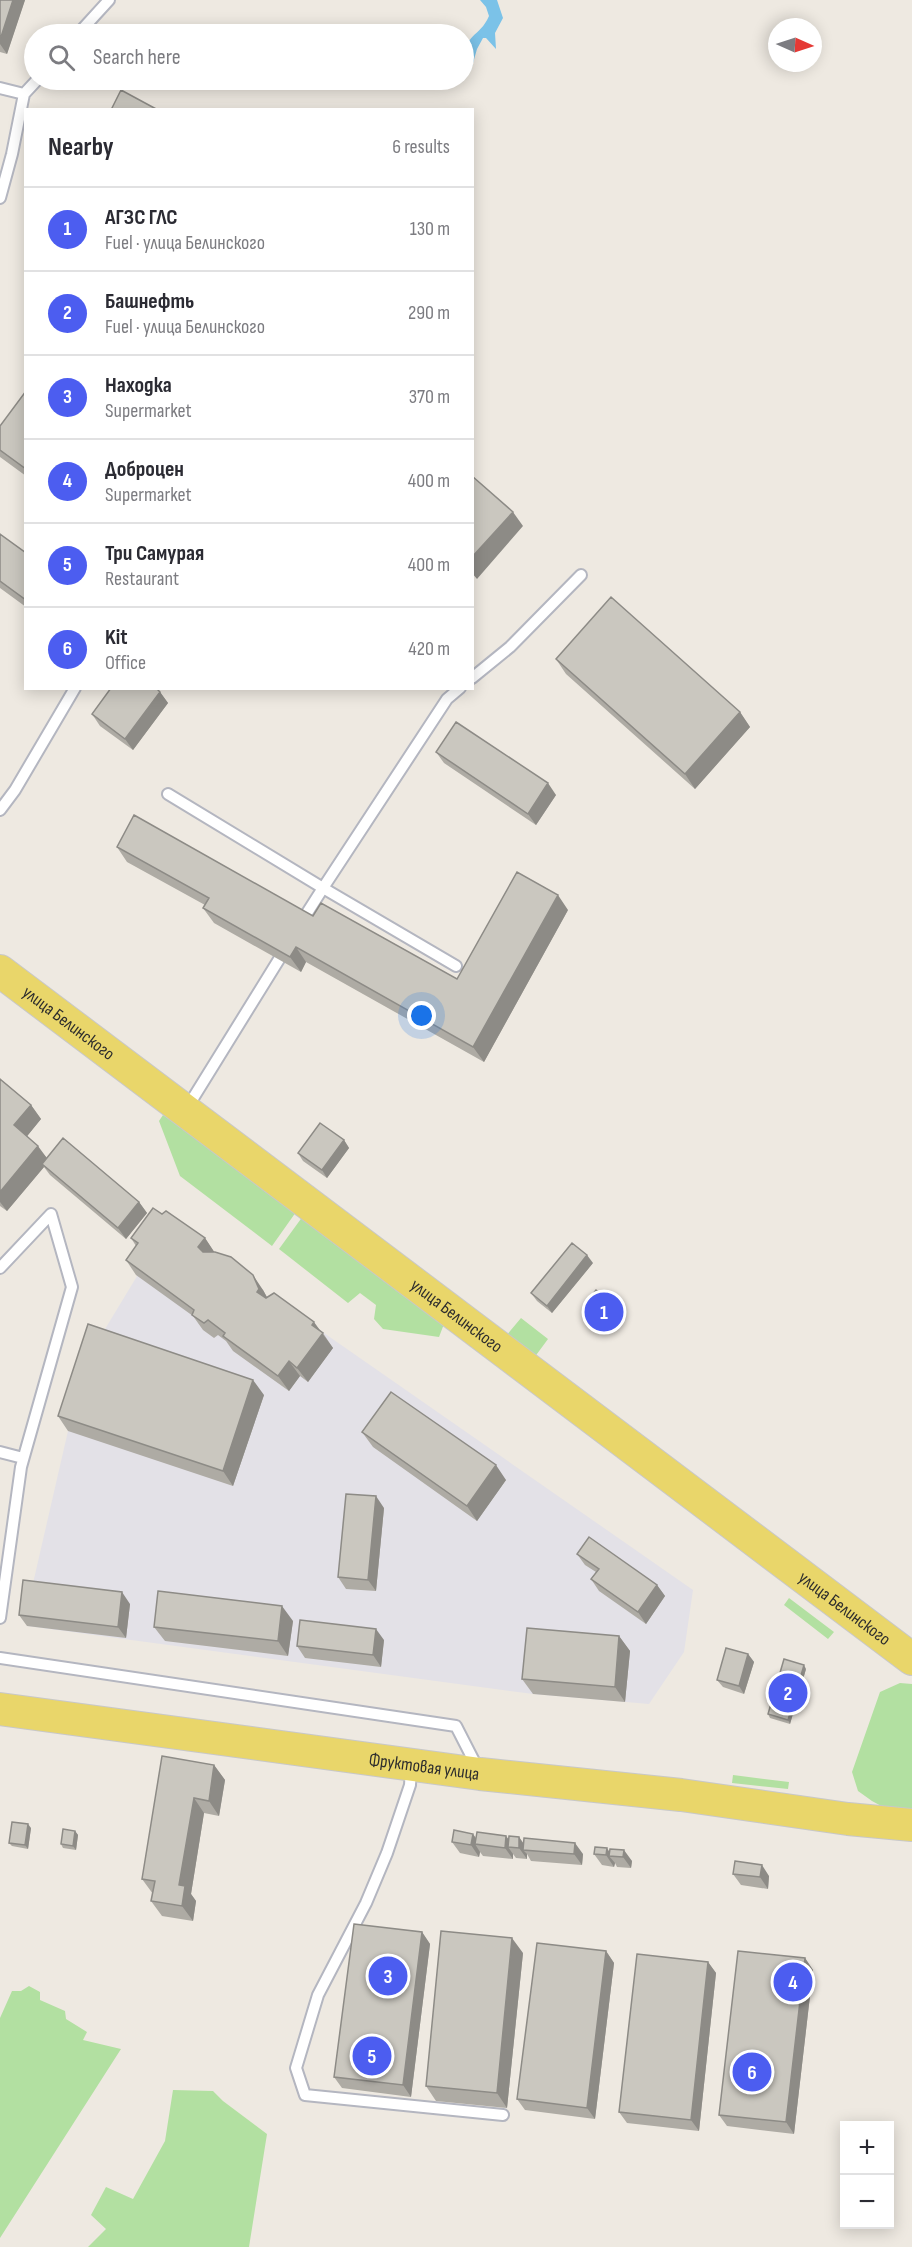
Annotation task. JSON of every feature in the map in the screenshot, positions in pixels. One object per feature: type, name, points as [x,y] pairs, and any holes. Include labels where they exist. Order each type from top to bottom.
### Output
[{"type":"main road","name":"улица Белинского","points":[[0,970],[912,1659]]},
{"type":"main road","name":"Фруктовая улица","points":[[0,1709],[480,1774],[681,1795],[848,1819],[912,1825]]},
{"type":"lane","points":[[87,24],[110,0]]},
{"type":"lane","points":[[0,88],[24,94]]},
{"type":"lane","points":[[0,198],[24,94],[28,90]]},
{"type":"lane","points":[[474,676],[510,647],[581,575]]},
{"type":"lane","points":[[0,810],[15,790],[74,690]]},
{"type":"lane","points":[[185,1111],[323,888],[447,699],[458,690]]},
{"type":"lane","points":[[168,794],[456,966]]},
{"type":"lane","points":[[0,1268],[51,1214],[72,1287],[23,1458],[0,1618]]},
{"type":"lane","points":[[0,1452],[23,1458]]},
{"type":"lane","points":[[0,1658],[456,1726],[480,1774]]},
{"type":"lane","points":[[411,1765],[410,1785],[387,1853],[366,1903],[318,1995],[296,2068],[305,2095],[503,2115]]},
{"type":"shaded area","points":[[148,1258],[278,1301],[693,1590],[684,1652],[649,1704],[533,1694],[27,1626],[31,1592],[68,1431],[99,1339]]},
{"type":"green space","points":[[163,1115],[296,1212],[272,1246],[180,1176],[159,1121]]},
{"type":"green space","points":[[303,1216],[444,1324],[439,1337],[383,1329],[374,1319],[376,1305],[360,1293],[348,1303],[279,1249]]},
{"type":"green space","points":[[521,1318],[548,1339],[534,1358],[506,1336]]},
{"type":"green space","points":[[789,1598],[834,1632],[828,1639],[784,1605]]},
{"type":"green space","points":[[900,1683],[912,1684],[912,1811],[883,1807],[872,1801],[858,1791],[852,1772],[880,1692]]},
{"type":"green space","points":[[733,1775],[789,1782],[788,1789],[732,1783]]},
{"type":"green space","points":[[29,1986],[40,1992],[40,2000],[65,2011],[66,2019],[87,2032],[83,2040],[121,2049],[0,2238],[0,2018],[12,1991],[21,1991]]},
{"type":"green space","points":[[173,2090],[213,2091],[267,2134],[249,2247],[88,2247],[106,2229],[91,2215],[106,2187],[133,2199],[165,2141]]},
{"type":"water","points":[[480,0],[497,0],[503,18],[495,33],[496,49],[486,38],[483,38],[474,60],[474,35],[489,16]]},
{"type":"building","points":[[0,0],[13,0],[0,40]]},
{"type":"building","points":[[121,90],[154,108],[112,108]]},
{"type":"building","points":[[24,394],[24,468],[0,450],[0,426]]},
{"type":"building","points":[[474,478],[513,512],[474,555]]},
{"type":"building","points":[[0,534],[24,552],[24,599],[0,581]]},
{"type":"building","points":[[611,597],[740,712],[685,774],[556,659]]},
{"type":"building","points":[[110,690],[158,690],[160,692],[125,739],[92,714]]},
{"type":"building","points":[[456,722],[548,783],[528,814],[436,752]]},
{"type":"building","points":[[134,815],[313,916],[321,903],[457,979],[517,872],[558,895],[473,1047],[296,947],[290,957],[203,908],[209,898],[117,847]]},
{"type":"building","points":[[0,1079],[31,1105],[14,1125],[38,1146],[0,1192]]},
{"type":"building","points":[[320,1123],[344,1140],[322,1170],[298,1153]]},
{"type":"building","points":[[63,1138],[139,1202],[118,1228],[42,1164]]},
{"type":"building","points":[[153,1208],[162,1214],[166,1211],[205,1238],[198,1247],[203,1252],[215,1252],[231,1257],[253,1275],[259,1289],[257,1292],[266,1298],[274,1293],[314,1322],[312,1325],[323,1333],[297,1368],[289,1361],[278,1376],[223,1336],[225,1333],[208,1320],[204,1323],[192,1315],[194,1310],[126,1260],[138,1243],[131,1238]]},
{"type":"building","points":[[572,1243],[587,1255],[547,1306],[531,1293]]},
{"type":"building","points":[[596,1290],[614,1304],[602,1319],[584,1305]]},
{"type":"building","points":[[88,1324],[253,1380],[223,1471],[58,1416]]},
{"type":"building","points":[[391,1392],[496,1465],[467,1506],[362,1432]]},
{"type":"building","points":[[346,1494],[376,1496],[368,1580],[338,1577]]},
{"type":"building","points":[[589,1537],[657,1585],[638,1612],[591,1579],[599,1569],[577,1554]]},
{"type":"building","points":[[23,1580],[122,1592],[118,1627],[19,1615]]},
{"type":"building","points":[[158,1591],[282,1606],[278,1641],[154,1627]]},
{"type":"building","points":[[300,1620],[376,1629],[373,1655],[297,1646]]},
{"type":"building","points":[[527,1628],[619,1636],[615,1687],[522,1679]]},
{"type":"building","points":[[726,1648],[748,1654],[739,1686],[717,1680]]},
{"type":"building","points":[[784,1659],[804,1665],[788,1720],[768,1714]]},
{"type":"building","points":[[162,1756],[214,1765],[209,1801],[194,1798],[179,1885],[185,1886],[182,1906],[151,1901],[155,1881],[142,1879]]},
{"type":"building","points":[[12,1822],[28,1824],[25,1845],[9,1843]]},
{"type":"building","points":[[63,1829],[75,1831],[73,1846],[61,1844]]},
{"type":"building","points":[[454,1830],[473,1834],[471,1845],[452,1842]]},
{"type":"building","points":[[477,1832],[506,1836],[505,1848],[475,1844]]},
{"type":"building","points":[[509,1836],[519,1837],[519,1848],[508,1847]]},
{"type":"building","points":[[524,1838],[575,1843],[574,1854],[523,1850]]},
{"type":"building","points":[[595,1847],[607,1848],[606,1855],[594,1854]]},
{"type":"building","points":[[610,1849],[624,1850],[623,1857],[609,1856]]},
{"type":"building","points":[[735,1861],[762,1865],[760,1877],[733,1874]]},
{"type":"building","points":[[354,1924],[422,1932],[403,2085],[334,2077]]},
{"type":"building","points":[[441,1931],[512,1938],[497,2093],[426,2086]]},
{"type":"building","points":[[537,1943],[606,1951],[587,2108],[517,2099]]},
{"type":"building","points":[[738,1951],[805,1958],[786,2122],[719,2115]]},
{"type":"building","points":[[637,1954],[708,1962],[691,2120],[619,2112]]},
{"type":"place","name":"АГЗС ГЛС","points":[[604,1312]]},
{"type":"place","name":"Башнефть","points":[[788,1693]]},
{"type":"place","name":"Находка","points":[[388,1976]]},
{"type":"place","name":"Доброцен","points":[[793,1982]]},
{"type":"place","name":"Три Самурая","points":[[372,2056]]},
{"type":"place","name":"Kit","points":[[752,2072]]}]
